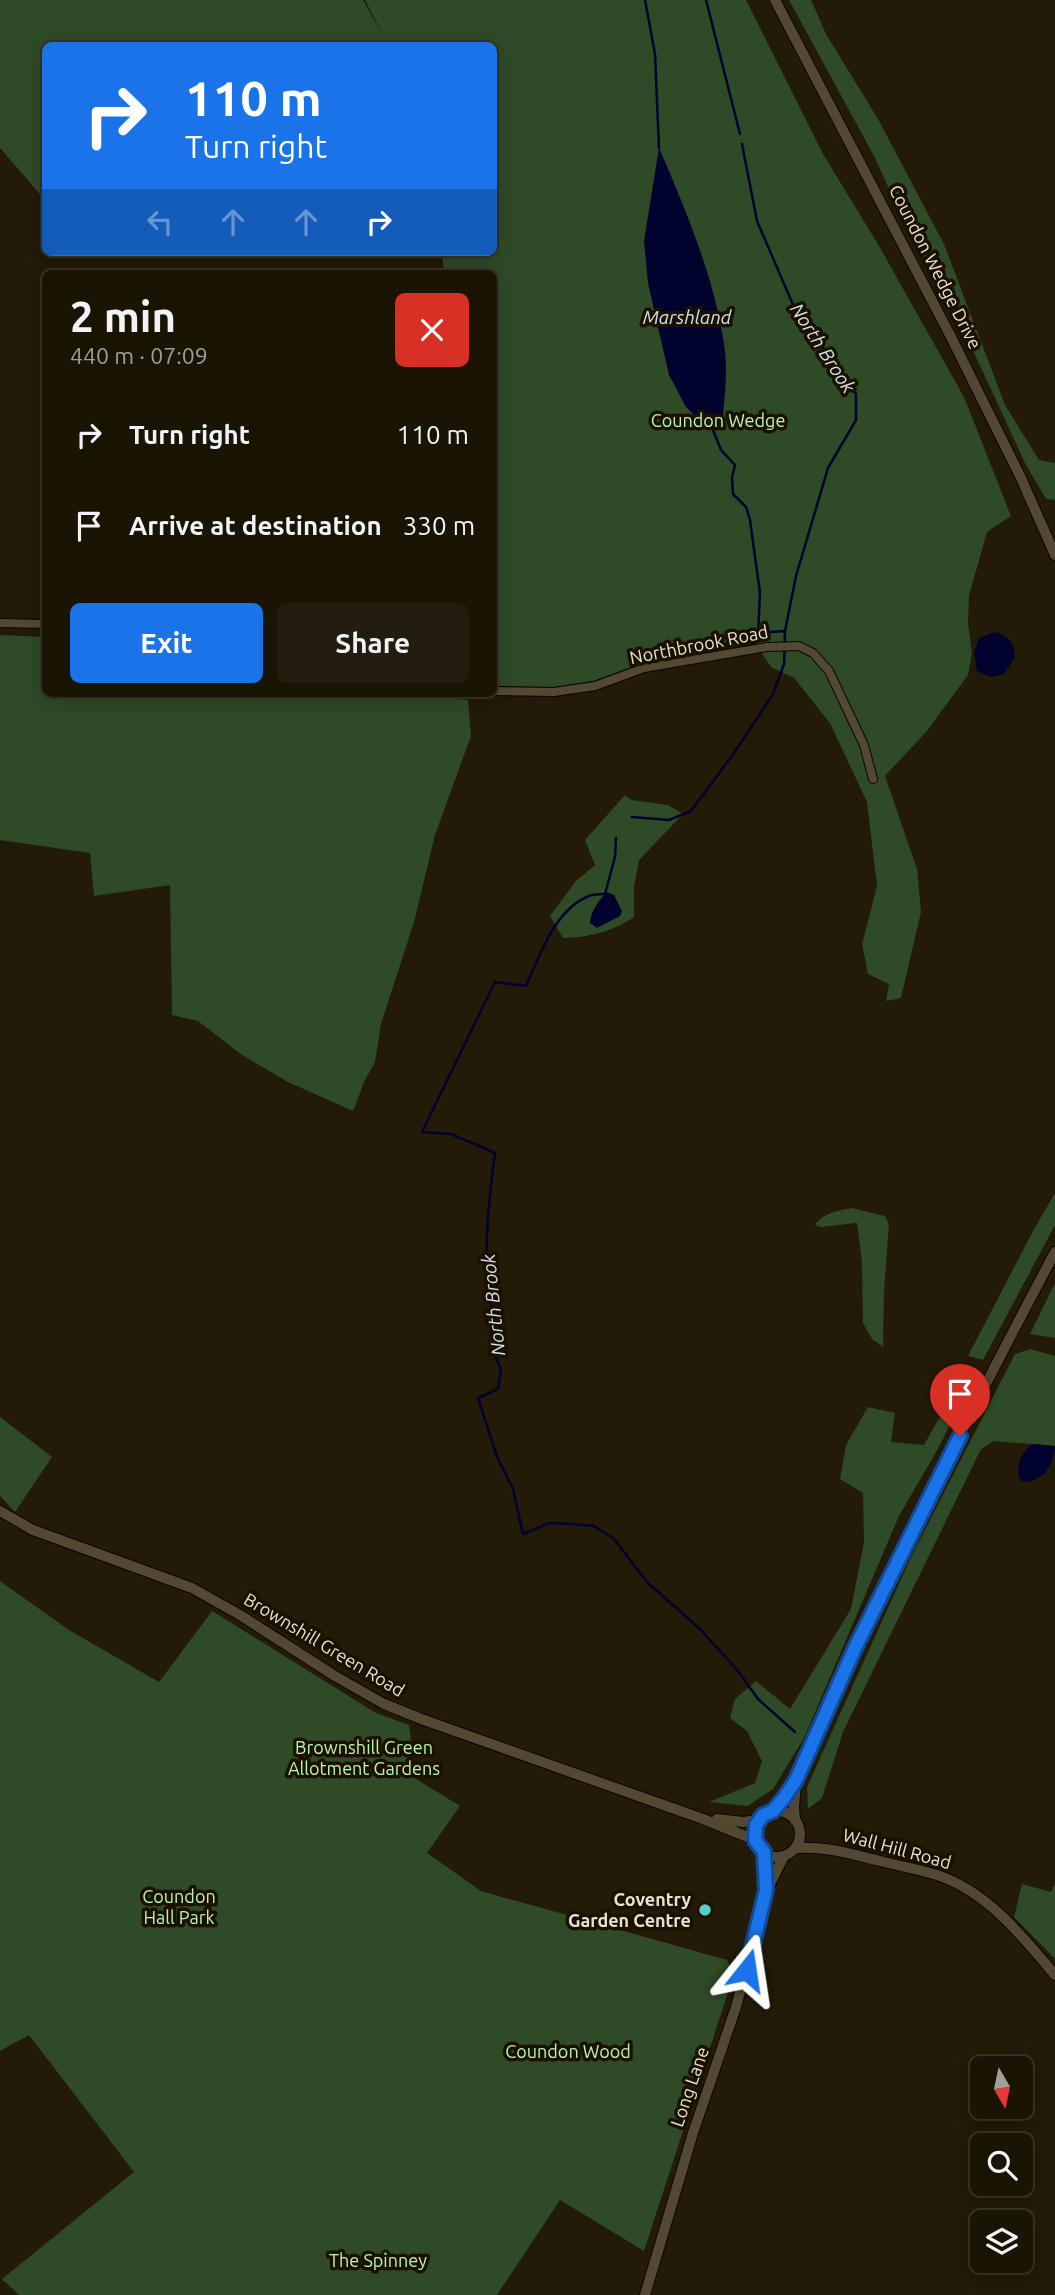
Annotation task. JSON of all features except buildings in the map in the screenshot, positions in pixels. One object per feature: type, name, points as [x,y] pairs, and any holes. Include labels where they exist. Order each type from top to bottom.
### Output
[{"type":"main road","name":"Coundon Wedge Drive","points":[[775,0],[951,337],[1021,478],[1055,555]]},
{"type":"main road","points":[[703,1819],[743,1822],[759,1820],[773,1811],[796,1780],[855,1648],[927,1500],[1055,1252]]},
{"type":"main road","points":[[0,1527],[4,1514]]},
{"type":"main road","name":"Brownshill Green Road","points":[[4,1514],[33,1530],[191,1588],[240,1615],[384,1704],[755,1840]]},
{"type":"main road","points":[[759,1820],[755,1840],[764,1852],[775,1857],[783,1856],[796,1847],[799,1841],[798,1825],[793,1807],[796,1780]]},
{"type":"main road","points":[[773,1811],[788,1813],[798,1825]]},
{"type":"main road","name":"Wall Hill Road","points":[[798,1825],[820,1846]]},
{"type":"main road","name":"Wall Hill Road","points":[[796,1847],[820,1846],[939,1875],[985,1900],[1055,1975]]},
{"type":"main road","name":"Long Lane","points":[[764,1852],[766,1890]]},
{"type":"main road","name":"Long Lane","points":[[645,2295],[693,2133],[736,2007],[766,1890],[783,1856]]},
{"type":"street","points":[[0,623],[42,624]]},
{"type":"street","name":"Northbrook Road","points":[[497,691],[554,692],[595,686],[644,668],[767,647],[799,646],[813,653],[829,671],[864,745],[873,779]]},
{"type":"green space","name":"Coundon Wedge","points":[[0,0],[363,0],[384,37],[365,0],[746,0],[823,154],[879,246],[964,397],[1011,516],[987,532],[969,596],[968,623],[972,653],[968,675],[926,732],[885,776],[917,869],[921,912],[901,998],[886,1001],[889,984],[868,974],[862,944],[877,886],[867,802],[830,723],[794,678],[771,667],[755,643],[642,663],[593,681],[553,687],[497,686],[497,270],[444,270],[442,256],[497,256],[497,42],[42,42],[42,197],[0,148]]},
{"type":"green space","points":[[789,0],[811,0],[826,34],[878,119],[944,244],[1005,405],[1039,460],[1055,463],[1055,500],[1046,499],[1026,465],[969,342],[896,204],[874,156]]},
{"type":"green space","points":[[0,635],[42,637],[42,697],[435,697],[468,700],[471,736],[435,835],[414,922],[381,1024],[375,1062],[353,1111],[288,1082],[242,1055],[198,1021],[172,1015],[170,885],[94,896],[90,853],[0,840]]},
{"type":"green space","points":[[625,795],[632,800],[668,805],[683,814],[639,860],[634,887],[634,917],[600,933],[563,938],[550,916],[576,881],[595,865],[585,840]]},
{"type":"green space","points":[[1055,1193],[1055,1225],[983,1360],[968,1356],[1033,1231]]},
{"type":"green space","points":[[852,1208],[885,1216],[889,1224],[883,1347],[872,1339],[863,1323],[862,1263],[857,1223],[821,1227],[815,1225],[827,1215]]},
{"type":"green space","points":[[1055,1283],[1055,1338],[1030,1334]]},
{"type":"green space","points":[[1030,1349],[1055,1356],[1055,1446],[994,1441],[981,1449],[843,1732],[822,1798],[808,1809],[807,1787],[911,1557],[1015,1354]]},
{"type":"green space","points":[[966,1370],[975,1374],[939,1447],[899,1516],[804,1738],[773,1789],[748,1806],[709,1802],[755,1783],[762,1761],[747,1731],[730,1718],[735,1699],[756,1681],[790,1709],[851,1609],[864,1542],[863,1493],[840,1479],[846,1445],[868,1407],[895,1413],[891,1442],[924,1445]]},
{"type":"green space","points":[[0,1417],[52,1457],[15,1512],[0,1496]]},
{"type":"green space","points":[[0,1581],[69,1630],[159,1682],[212,1611],[376,1713],[409,1725],[416,1779],[460,1806],[427,1853],[481,1891],[727,1960],[734,1974],[644,2251],[560,2200],[497,2295],[19,2295],[2,2279],[134,2172],[29,2035],[0,2051]]},
{"type":"green space","points":[[1055,1883],[1055,1959],[1014,1917],[1022,1884],[1051,1892]]},
{"type":"water","name":"Marshland","points":[[659,148],[706,269],[724,344],[726,371],[723,415],[707,429],[686,407],[669,375],[648,283],[644,241]]},
{"type":"water","points":[[995,632],[1010,640],[1015,657],[1004,674],[991,677],[977,671],[974,653],[979,638]]},
{"type":"water","points":[[607,892],[614,895],[622,911],[620,916],[597,928],[590,923],[592,914]]},
{"type":"water","points":[[1033,1444],[1055,1446],[1053,1459],[1040,1477],[1027,1482],[1021,1481],[1018,1470],[1020,1460]]},
{"type":"waterway","name":"North Brook","points":[[645,0],[655,54],[659,148]]},
{"type":"waterway","name":"North Brook","points":[[706,0],[740,134]]},
{"type":"waterway","name":"North Brook","points":[[632,817],[669,820],[691,811],[773,694],[784,664],[785,631],[796,576],[828,468],[856,420],[856,394],[794,307],[757,221],[742,144]]},
{"type":"waterway","name":"North Brook","points":[[711,425],[721,450],[735,465],[732,477],[733,494],[746,507],[750,520],[760,593],[758,634],[761,633]]},
{"type":"waterway","name":"North Brook","points":[[771,632],[785,631]]},
{"type":"waterway","name":"North Brook","points":[[616,838],[615,857],[605,894],[589,896],[566,912],[550,935],[526,986],[495,982],[422,1132],[451,1134],[495,1153],[488,1221],[487,1272],[495,1322],[495,1352],[501,1369],[498,1389],[478,1398],[497,1457],[513,1489],[523,1534],[549,1523],[572,1524],[594,1526],[614,1539],[648,1583],[701,1630],[738,1671],[758,1699],[795,1732]]},
{"type":"place","name":"Coventry Garden Centre","points":[[705,1910]]},
{"type":"route","points":[[747,1970],[766,1890],[764,1852],[755,1840],[756,1825],[763,1815],[773,1811],[796,1780],[855,1648],[960,1436]]},
{"type":"park label","name":"Brownshill Green Allotment Gardens","points":[[364,1758]]},
{"type":"park label","name":"Coundon Hall Park","points":[[179,1907]]},
{"type":"park label","name":"Coundon Wood","points":[[568,2052]]},
{"type":"park label","name":"The Spinney","points":[[378,2261]]}]
